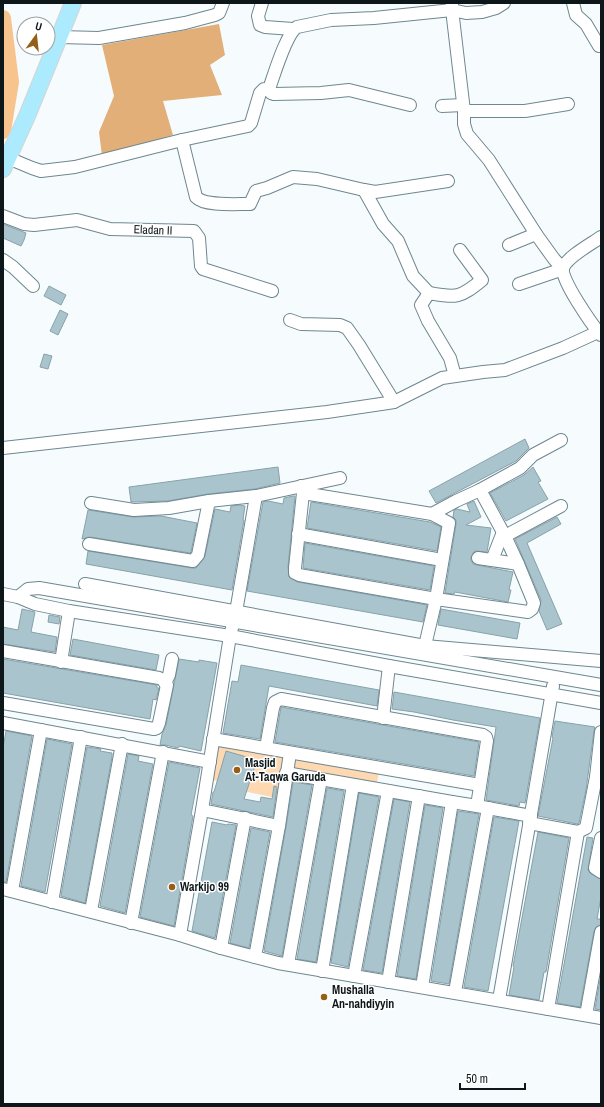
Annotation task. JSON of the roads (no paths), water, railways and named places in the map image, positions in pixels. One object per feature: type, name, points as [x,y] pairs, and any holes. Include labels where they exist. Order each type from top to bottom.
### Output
[{"type":"main road","points":[[6,164],[59,37],[70,4]]},
{"type":"street","points":[[59,37],[99,38],[185,23],[219,13],[223,3]]},
{"type":"street","points":[[262,3],[258,16],[260,25],[265,27],[293,29],[302,25],[331,20],[374,18],[452,6],[466,13],[482,12],[496,8],[504,3]]},
{"type":"street","points":[[573,3],[576,14],[586,24],[599,46]]},
{"type":"street","points":[[452,6],[464,124],[467,134],[489,160],[536,234],[563,269]]},
{"type":"street","points":[[269,89],[293,29]]},
{"type":"street","points":[[6,164],[37,170],[68,168],[182,140],[248,126],[251,123],[260,93],[264,89],[269,89]]},
{"type":"street","points":[[269,89],[271,93],[274,94],[321,93],[349,90],[410,105]]},
{"type":"street","points":[[442,106],[525,111],[568,104]]},
{"type":"street","points":[[182,140],[195,193],[202,201],[212,203],[247,204],[251,202],[256,191],[293,177],[317,179],[375,192],[448,181]]},
{"type":"street","points":[[364,190],[383,224],[398,241],[413,276],[429,293],[450,297],[466,293],[482,280],[460,250]]},
{"type":"street","name":"Eladan II","points":[[3,216],[24,224],[34,225],[77,220],[110,229],[194,231],[199,238],[201,266],[203,269],[272,291]]},
{"type":"street","points":[[509,245],[536,234]]},
{"type":"street","points":[[3,448],[327,412],[394,402],[436,380],[455,376],[505,370],[600,333],[568,286],[563,274],[563,269],[569,260],[601,237]]},
{"type":"street","points":[[3,260],[13,267],[33,286]]},
{"type":"street","points":[[519,284],[563,269]]},
{"type":"street","points":[[429,293],[421,305],[428,321],[450,358],[455,376]]},
{"type":"street","points":[[290,320],[301,324],[340,325],[347,328],[360,345],[394,402]]},
{"type":"street","points":[[432,514],[520,468],[533,455],[561,440]]},
{"type":"street","points":[[91,503],[134,510],[169,508],[209,501],[302,489],[340,478]]},
{"type":"street","points":[[302,489],[295,568],[295,573],[298,575],[436,599],[528,612],[532,609],[534,603],[504,534],[480,490]]},
{"type":"street","points":[[302,489],[432,514],[449,523]]},
{"type":"street","points":[[180,935],[230,636],[235,616],[256,496]]},
{"type":"street","points":[[89,544],[193,561],[198,555],[209,501]]},
{"type":"street","points":[[418,670],[436,599],[449,523],[456,501]]},
{"type":"street","points":[[492,560],[504,534],[560,506]]},
{"type":"street","points":[[298,534],[442,560]]},
{"type":"street","points":[[478,558],[518,564]]},
{"type":"street","points":[[85,584],[235,616],[424,650],[555,678],[601,685]]},
{"type":"street","points":[[18,597],[28,589],[39,588],[235,616]]},
{"type":"street","points":[[3,594],[18,597],[35,604],[69,611],[230,636],[389,666],[601,703]]},
{"type":"street","points":[[61,662],[69,611]]},
{"type":"street","points":[[424,650],[601,661]]},
{"type":"street","points":[[3,651],[159,678],[167,685],[162,713],[157,728],[151,729],[3,703]]},
{"type":"street","points":[[165,683],[169,675],[172,658]]},
{"type":"street","points":[[382,718],[389,666]]},
{"type":"street","points":[[499,1000],[555,678]]},
{"type":"street","points":[[266,748],[273,708],[275,702],[278,700],[286,700],[478,734],[486,737],[487,747],[480,785],[483,807],[455,992]]},
{"type":"street","points":[[91,911],[116,743],[114,722]]},
{"type":"street","points":[[3,723],[116,743],[210,762]]},
{"type":"street","points":[[41,730],[7,890],[180,935],[255,957],[322,971],[455,992],[601,1018]]},
{"type":"street","points":[[548,1008],[582,830],[599,777],[601,732]]},
{"type":"street","points":[[52,902],[81,737]]},
{"type":"street","points":[[213,739],[480,785]]},
{"type":"street","points":[[131,923],[163,752]]},
{"type":"street","points":[[255,957],[279,826],[290,753]]},
{"type":"street","points":[[286,773],[483,807],[530,820],[601,833]]},
{"type":"street","points":[[288,964],[320,779]]},
{"type":"street","points":[[322,971],[353,785]]},
{"type":"street","points":[[354,976],[388,791]]},
{"type":"street","points":[[388,982],[419,796]]},
{"type":"street","points":[[422,988],[452,802]]},
{"type":"street","points":[[202,810],[279,826]]},
{"type":"street","points":[[221,948],[245,818]]},
{"type":"street","points":[[601,838],[595,868],[601,872]]},
{"type":"street","points":[[586,1015],[601,932]]},
{"type":"waterway","points":[[3,18],[11,82],[3,131]]},
{"type":"place","name":"Masjid At-Taqwa Garuda","points":[[237,770]]},
{"type":"place","name":"Warkijo 99","points":[[172,887]]},
{"type":"place","name":"Mushalla An-nahdiyyin","points":[[324,997]]}]
